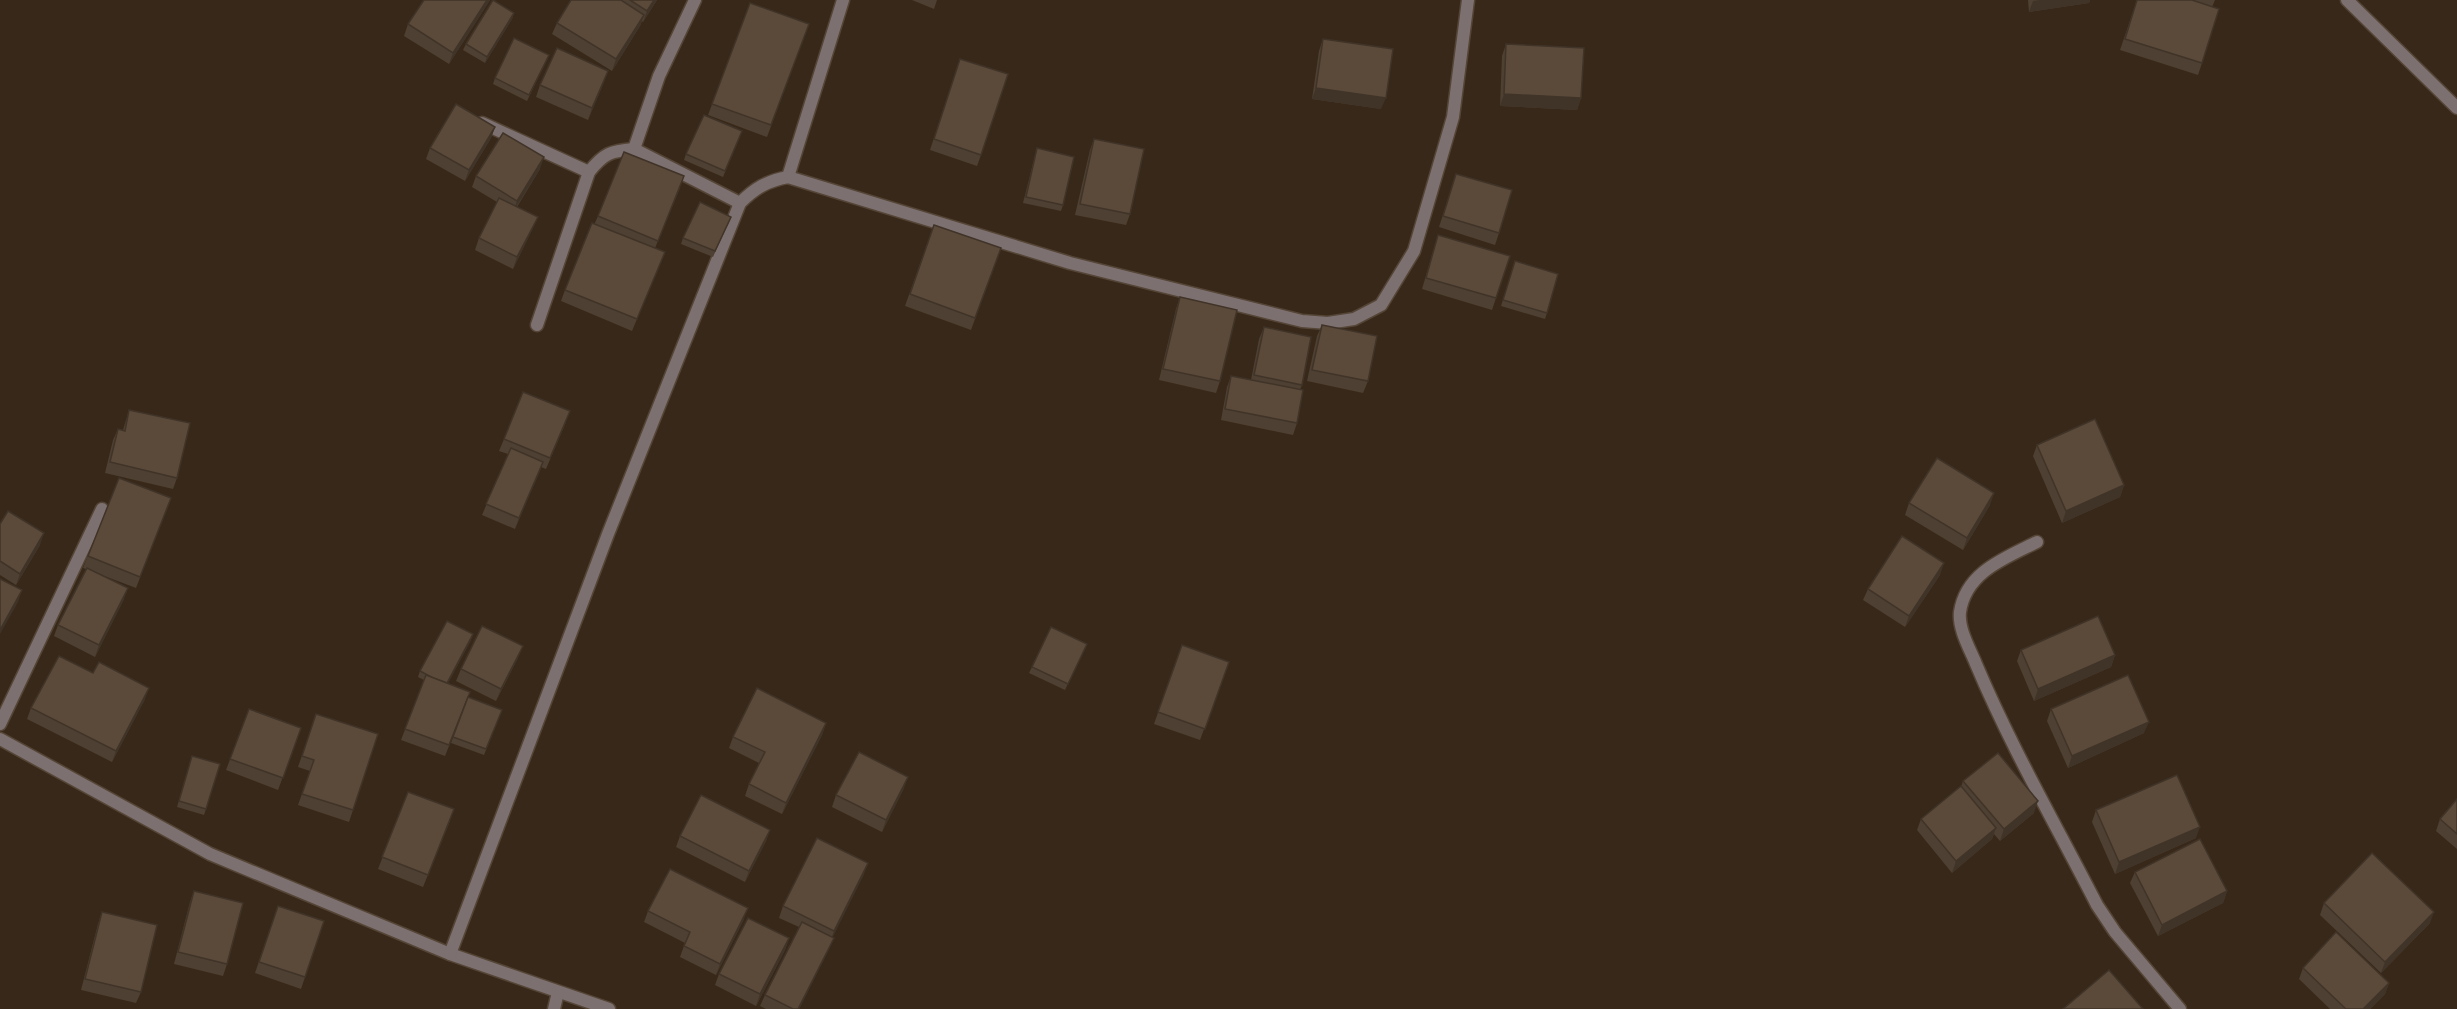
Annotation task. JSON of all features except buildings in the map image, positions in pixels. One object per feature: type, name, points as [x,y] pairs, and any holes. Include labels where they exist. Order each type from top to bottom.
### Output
[{"type":"street","points":[[634,149],[659,76],[695,0]]},
{"type":"street","points":[[788,177],[843,0]]},
{"type":"street","points":[[450,954],[608,534],[740,203],[761,184],[788,177],[1070,263],[1302,321],[1328,323],[1354,319],[1381,305],[1414,251],[1453,117],[1468,0]]},
{"type":"street","points":[[2347,0],[2457,108]]},
{"type":"street","points":[[478,121],[589,172]]},
{"type":"street","points":[[537,325],[589,172],[601,158],[614,151],[634,149],[740,203]]},
{"type":"street","points":[[0,724],[102,509]]},
{"type":"street","points":[[2037,542],[1989,566],[1968,589],[1960,614],[1964,636],[1995,706],[2097,905],[2115,932],[2180,1009]]},
{"type":"street","points":[[0,739],[210,854],[450,954],[609,1009]]},
{"type":"street","points":[[554,1009],[558,992]]}]
